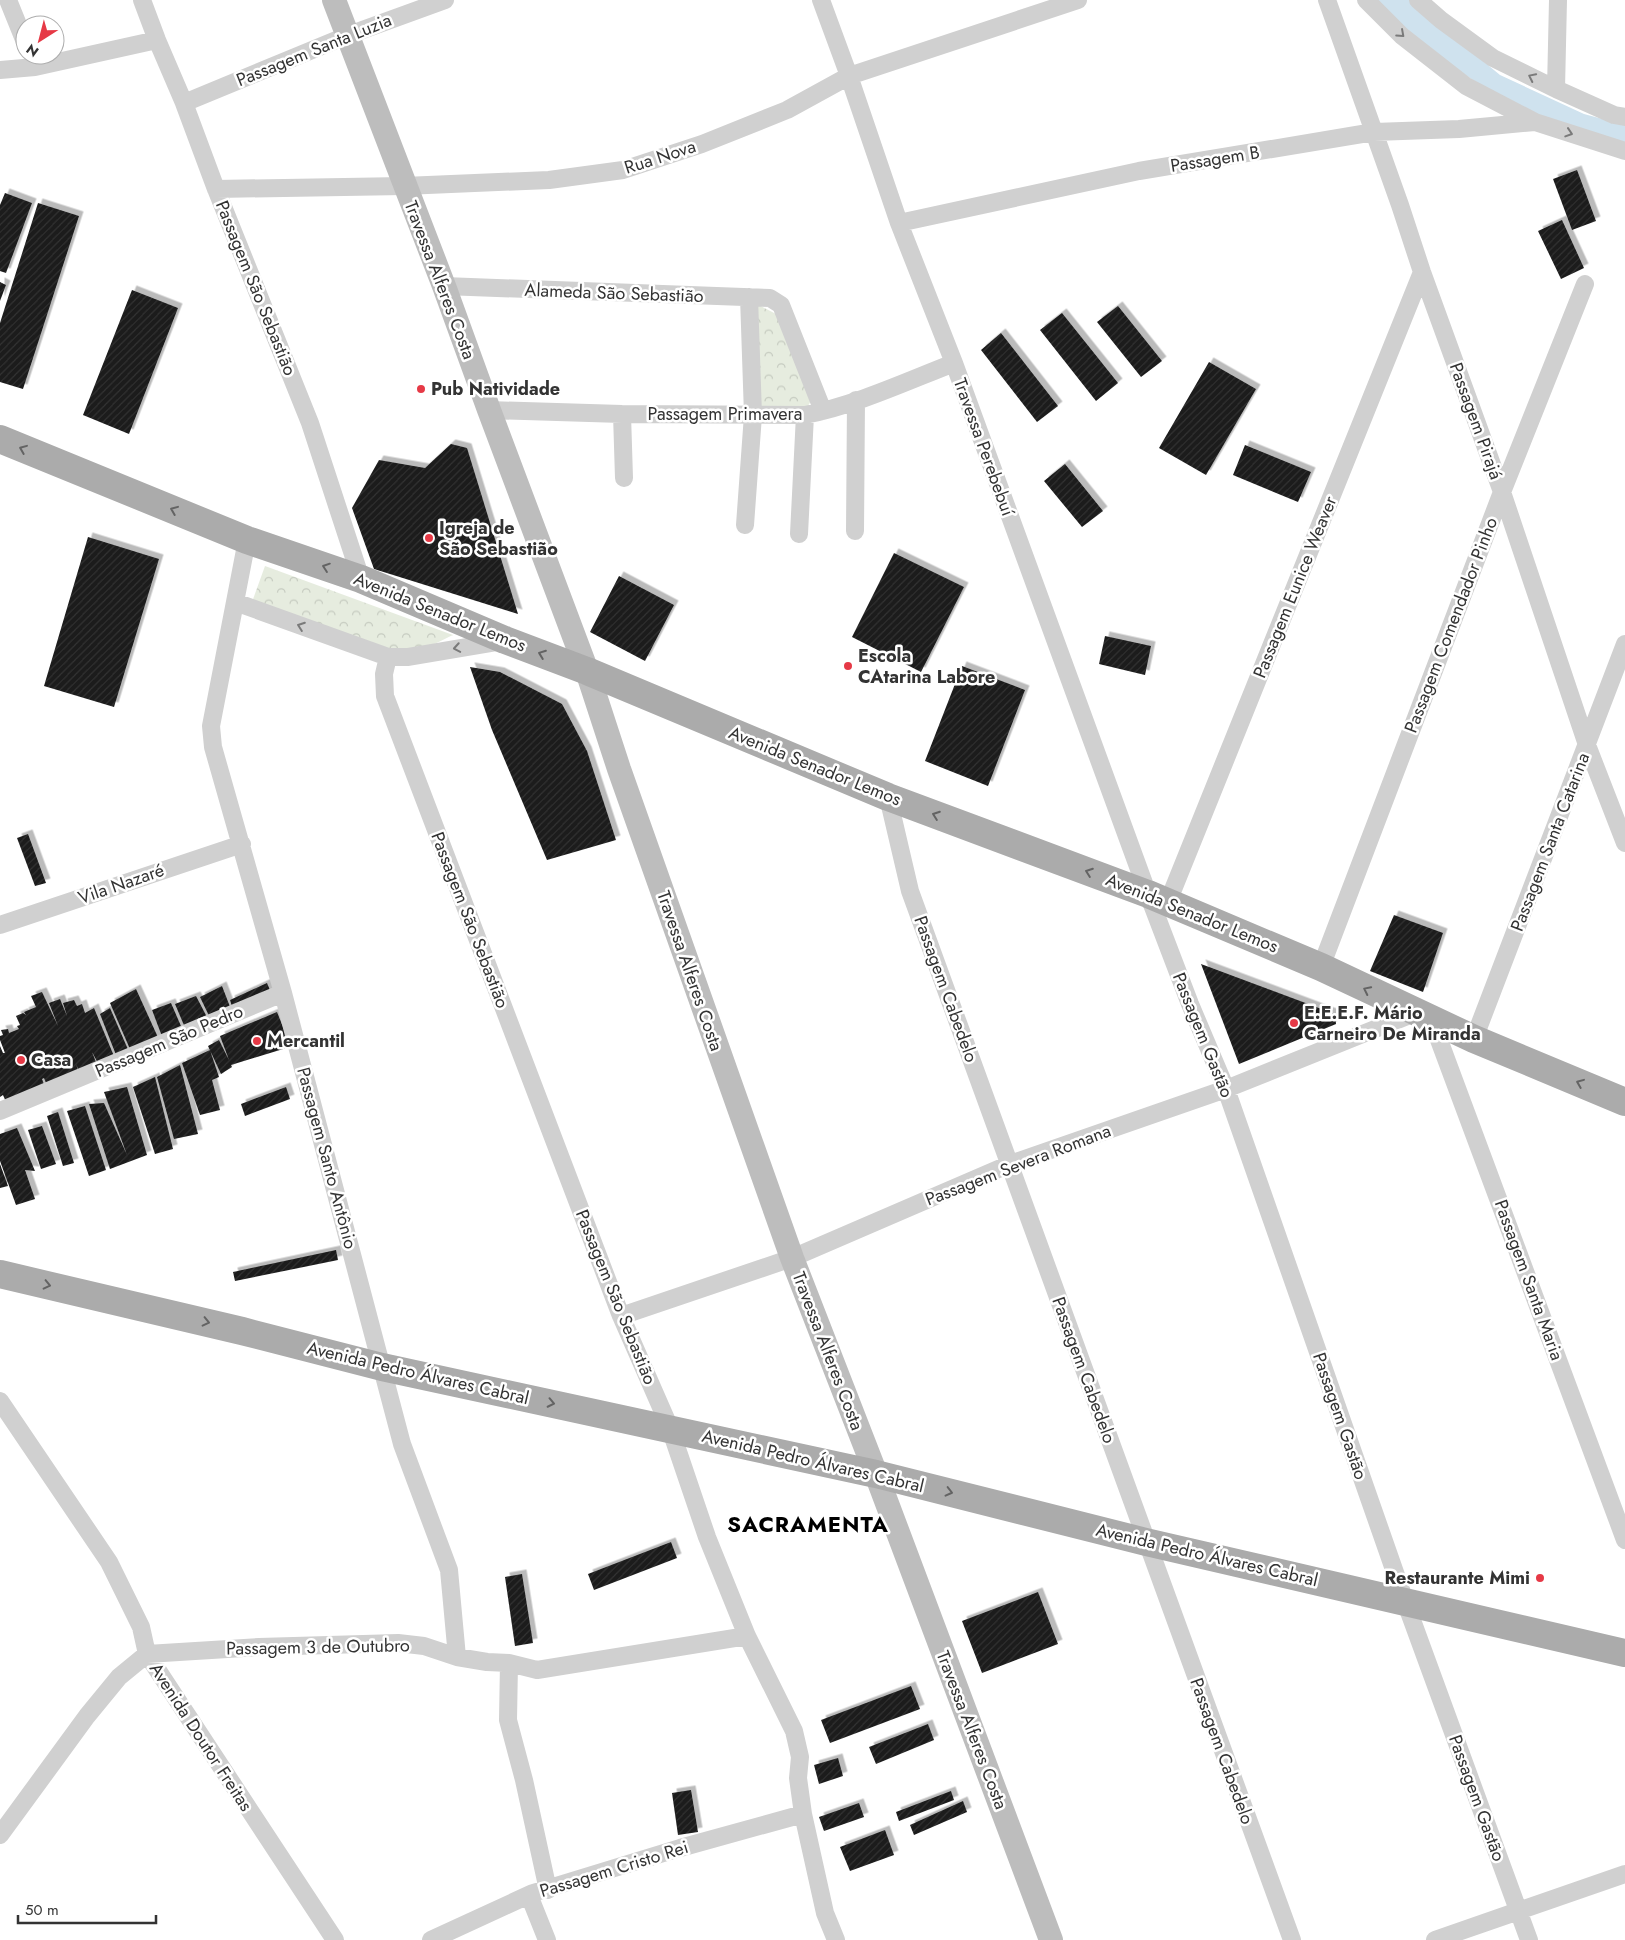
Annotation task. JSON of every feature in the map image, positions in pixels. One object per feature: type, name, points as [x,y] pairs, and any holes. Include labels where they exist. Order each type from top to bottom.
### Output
[{"type":"main road","name":"Avenida Senador Lemos","points":[[0,439],[247,540],[361,579],[888,797],[1158,898],[1321,967],[1474,1040],[1625,1102]]},
{"type":"main road","name":"Avenida Pedro Álvares Cabral","points":[[0,1274],[242,1331],[382,1367],[876,1474],[1146,1542],[1625,1653]]},
{"type":"street","points":[[8,0],[15,17]]},
{"type":"street","name":"Passagem São Sebastião","points":[[142,0],[310,423],[361,579]]},
{"type":"street","name":"Travessa Alferes Costa","points":[[334,0],[346,36],[444,286],[488,410],[587,671],[619,769],[792,1258],[876,1474],[1051,1940]]},
{"type":"street","name":"Passagem Santa Luzia","points":[[184,103],[346,36],[445,0]]},
{"type":"street","name":"Travessa Perebebuí","points":[[822,0],[899,223],[1158,898]]},
{"type":"street","name":"Rua Nova","points":[[216,189],[404,186],[549,180],[623,170],[702,144],[787,110],[849,76],[1078,0]]},
{"type":"street","name":"Passagem Pirajá","points":[[1327,0],[1422,272],[1502,492],[1587,745],[1625,843]]},
{"type":"street","points":[[1366,0],[1402,36],[1466,86],[1535,122],[1625,151]]},
{"type":"street","points":[[1418,0],[1441,20],[1493,58],[1556,89],[1625,117]]},
{"type":"street","points":[[1556,89],[1558,0]]},
{"type":"street","points":[[65,55],[157,40]]},
{"type":"street","points":[[0,70],[18,65]]},
{"type":"street","name":"Passagem B","points":[[899,223],[1139,171],[1374,132],[1459,130],[1535,122]]},
{"type":"street","name":"Passagem Eunice Weaver","points":[[1158,898],[1422,272]]},
{"type":"street","name":"Passagem Comendador Pinho","points":[[1321,967],[1502,492],[1585,284]]},
{"type":"street","name":"Alameda São Sebastião","points":[[444,286],[770,298],[781,305],[823,411]]},
{"type":"street","points":[[745,525],[754,415],[749,297]]},
{"type":"street","name":"Passagem Primavera","points":[[488,410],[622,414],[805,414],[823,411],[856,400],[954,363]]},
{"type":"street","points":[[855,531],[856,400]]},
{"type":"street","points":[[622,414],[624,478]]},
{"type":"street","points":[[799,534],[805,414]]},
{"type":"street","name":"Passagem Santo Antônio","points":[[247,540],[212,726],[213,747],[220,778],[242,844],[283,993],[402,1444],[449,1570],[457,1657]]},
{"type":"street","points":[[235,602],[388,657],[407,657],[505,640]]},
{"type":"street","name":"Passagem Santa Catarina","points":[[1474,1040],[1625,644]]},
{"type":"street","name":"Passagem São Sebastião","points":[[388,657],[384,674],[385,696],[621,1316],[670,1428],[707,1537],[747,1636],[794,1731],[800,1757],[798,1778],[803,1814],[825,1913],[836,1940]]},
{"type":"street","name":"Passagem Cabedelo","points":[[888,797],[910,891],[1292,1940]]},
{"type":"street","name":"Vila Nazaré","points":[[0,925],[242,844]]},
{"type":"street","name":"Passagem Gastão","points":[[1158,898],[1190,1004],[1226,1089],[1405,1601],[1529,1940]]},
{"type":"street","name":"Passagem São Pedro","points":[[0,1111],[283,993]]},
{"type":"street","name":"Passagem Severa Romana","points":[[621,1316],[792,1258],[1010,1164],[1226,1089],[1424,1017]]},
{"type":"street","name":"Passagem Santa Maria","points":[[1424,1017],[1625,1540]]},
{"type":"street","name":"Avenida Doutor Freitas","points":[[0,1401],[108,1562],[141,1627],[147,1654],[335,1940]]},
{"type":"street","name":"Passagem 3 de Outubro","points":[[147,1654],[259,1647],[398,1643],[424,1646],[457,1657],[487,1662],[509,1663],[537,1670],[747,1636]]},
{"type":"street","points":[[0,1835],[87,1716],[119,1677],[147,1654]]},
{"type":"street","points":[[509,1663],[508,1720],[524,1780],[548,1890]]},
{"type":"street","name":"Passagem Cristo Rei","points":[[431,1940],[529,1895],[680,1848],[803,1814]]},
{"type":"street","points":[[1435,1940],[1625,1874]]},
{"type":"street","points":[[529,1895],[547,1940]]},
{"type":"green space","points":[[751,301],[776,314],[811,401],[806,409],[759,409]]},
{"type":"green space","points":[[265,566],[453,635],[421,649],[400,650],[358,641],[311,625],[252,602]]},
{"type":"water","points":[[1375,0],[1409,0],[1500,75],[1584,114],[1625,125],[1625,146],[1537,116],[1482,86],[1419,44]]},
{"type":"building","points":[[1577,170],[1596,221],[1572,230],[1553,179]]},
{"type":"building","points":[[5,193],[32,203],[6,273],[0,271],[0,205]]},
{"type":"building","points":[[38,203],[79,216],[23,389],[0,382],[0,323]]},
{"type":"building","points":[[1562,220],[1584,268],[1561,279],[1538,231]]},
{"type":"building","points":[[0,282],[6,285],[0,301]]},
{"type":"building","points":[[132,290],[178,308],[129,434],[83,415]]},
{"type":"building","points":[[1118,306],[1162,361],[1141,377],[1097,322]]},
{"type":"building","points":[[1062,313],[1118,383],[1096,401],[1040,330]]},
{"type":"building","points":[[1001,333],[1058,406],[1037,422],[981,350]]},
{"type":"building","points":[[1209,362],[1256,389],[1206,475],[1159,448]]},
{"type":"building","name":"Igreja de São Sebastião","points":[[451,444],[467,448],[518,614],[374,569],[352,508],[379,460],[425,468]]},
{"type":"building","points":[[1245,445],[1311,472],[1298,502],[1233,475]]},
{"type":"building","points":[[1065,464],[1103,511],[1082,527],[1044,481]]},
{"type":"building","points":[[88,537],[159,559],[114,707],[44,686]]},
{"type":"building","points":[[894,553],[964,587],[921,672],[852,637]]},
{"type":"building","points":[[619,576],[674,605],[645,661],[590,632]]},
{"type":"building","points":[[1105,636],[1151,646],[1145,675],[1099,664]]},
{"type":"building","points":[[962,666],[1025,690],[988,786],[925,761]]},
{"type":"building","points":[[470,667],[500,672],[562,704],[587,751],[616,840],[547,860],[492,730]]},
{"type":"building","points":[[28,834],[46,883],[35,886],[17,838]]},
{"type":"building","points":[[1394,915],[1443,933],[1423,992],[1370,971]]},
{"type":"building","points":[[1201,964],[1335,1014],[1336,1024],[1239,1064]]},
{"type":"building","points":[[267,983],[272,995],[234,1013],[230,1000]]},
{"type":"building","points":[[222,986],[232,1012],[211,1020],[200,997]]},
{"type":"building","points":[[136,989],[161,1044],[133,1056],[110,1003]]},
{"type":"building","points":[[42,992],[58,1026],[49,1003],[60,999],[67,1016],[63,1003],[74,1000],[77,1006],[82,1004],[85,1013],[94,1008],[116,1061],[100,1067],[92,1052],[98,1067],[81,1076],[76,1064],[80,1076],[48,1088],[44,1078],[42,1079],[46,1090],[6,1102],[3,1095],[0,1097],[0,1046],[3,1053],[5,1053],[0,1040],[0,1036],[3,1035],[1,1030],[8,1029],[9,1033],[19,1029],[17,1026],[20,1025],[16,1016],[23,1013],[26,1015],[24,1012],[36,1007],[31,996]]},
{"type":"building","points":[[196,996],[209,1021],[186,1030],[175,1004]]},
{"type":"building","points":[[171,1003],[184,1033],[163,1039],[152,1010]]},
{"type":"building","points":[[110,1008],[130,1054],[118,1060],[100,1014]]},
{"type":"building","name":"Mercantil","points":[[277,1012],[287,1037],[293,1046],[231,1065],[232,1067],[221,1074],[208,1046],[219,1040],[229,1060],[220,1036]]},
{"type":"building","points":[[210,1050],[219,1077],[212,1080],[220,1110],[200,1115],[182,1063]]},
{"type":"building","points":[[180,1065],[198,1134],[174,1139],[157,1077]]},
{"type":"building","points":[[155,1077],[173,1149],[155,1154],[133,1087]]},
{"type":"building","points":[[127,1087],[147,1155],[110,1169],[89,1104],[104,1103],[127,1155],[104,1092]]},
{"type":"building","points":[[286,1087],[290,1099],[245,1116],[241,1104]]},
{"type":"building","points":[[85,1106],[106,1170],[89,1176],[67,1111]]},
{"type":"building","points":[[58,1112],[74,1163],[63,1166],[47,1116]]},
{"type":"building","points":[[42,1126],[56,1164],[41,1169],[28,1130]]},
{"type":"building","points":[[17,1128],[35,1171],[25,1170],[35,1199],[16,1205],[0,1161],[0,1134]]},
{"type":"building","points":[[0,1164],[8,1186],[0,1188]]},
{"type":"building","points":[[336,1250],[338,1260],[235,1281],[233,1272]]},
{"type":"building","points":[[671,1542],[677,1558],[594,1590],[588,1574]]},
{"type":"building","points":[[522,1574],[533,1643],[515,1646],[505,1577]]},
{"type":"building","points":[[1038,1592],[1058,1644],[982,1673],[962,1621]]},
{"type":"building","points":[[911,1686],[920,1709],[830,1743],[821,1720]]},
{"type":"building","points":[[928,1724],[934,1740],[876,1764],[869,1747]]},
{"type":"building","points":[[838,1758],[843,1776],[819,1784],[814,1765]]},
{"type":"building","points":[[691,1790],[698,1832],[678,1835],[672,1793]]},
{"type":"building","points":[[951,1791],[954,1800],[899,1821],[896,1812]]},
{"type":"building","points":[[963,1801],[967,1812],[914,1835],[910,1825]]},
{"type":"building","points":[[859,1803],[864,1817],[824,1831],[819,1817]]},
{"type":"building","points":[[885,1830],[894,1855],[850,1871],[840,1847]]},
{"type":"place","name":"Pub Natividade","points":[[421,389]]},
{"type":"place","name":"Igreja de São Sebastião","points":[[429,538]]},
{"type":"place","name":"Escola CAtarina Labore","points":[[848,666]]},
{"type":"place","name":"E.E.E.F. Mário Carneiro De Miranda","points":[[1294,1023]]},
{"type":"place","name":"Mercantil","points":[[257,1041]]},
{"type":"place","name":"Casa","points":[[21,1060]]},
{"type":"place","name":"Restaurante Mimi","points":[[1540,1578]]},
{"type":"district","name":"SACRAMENTA","points":[[808,1524]]}]
